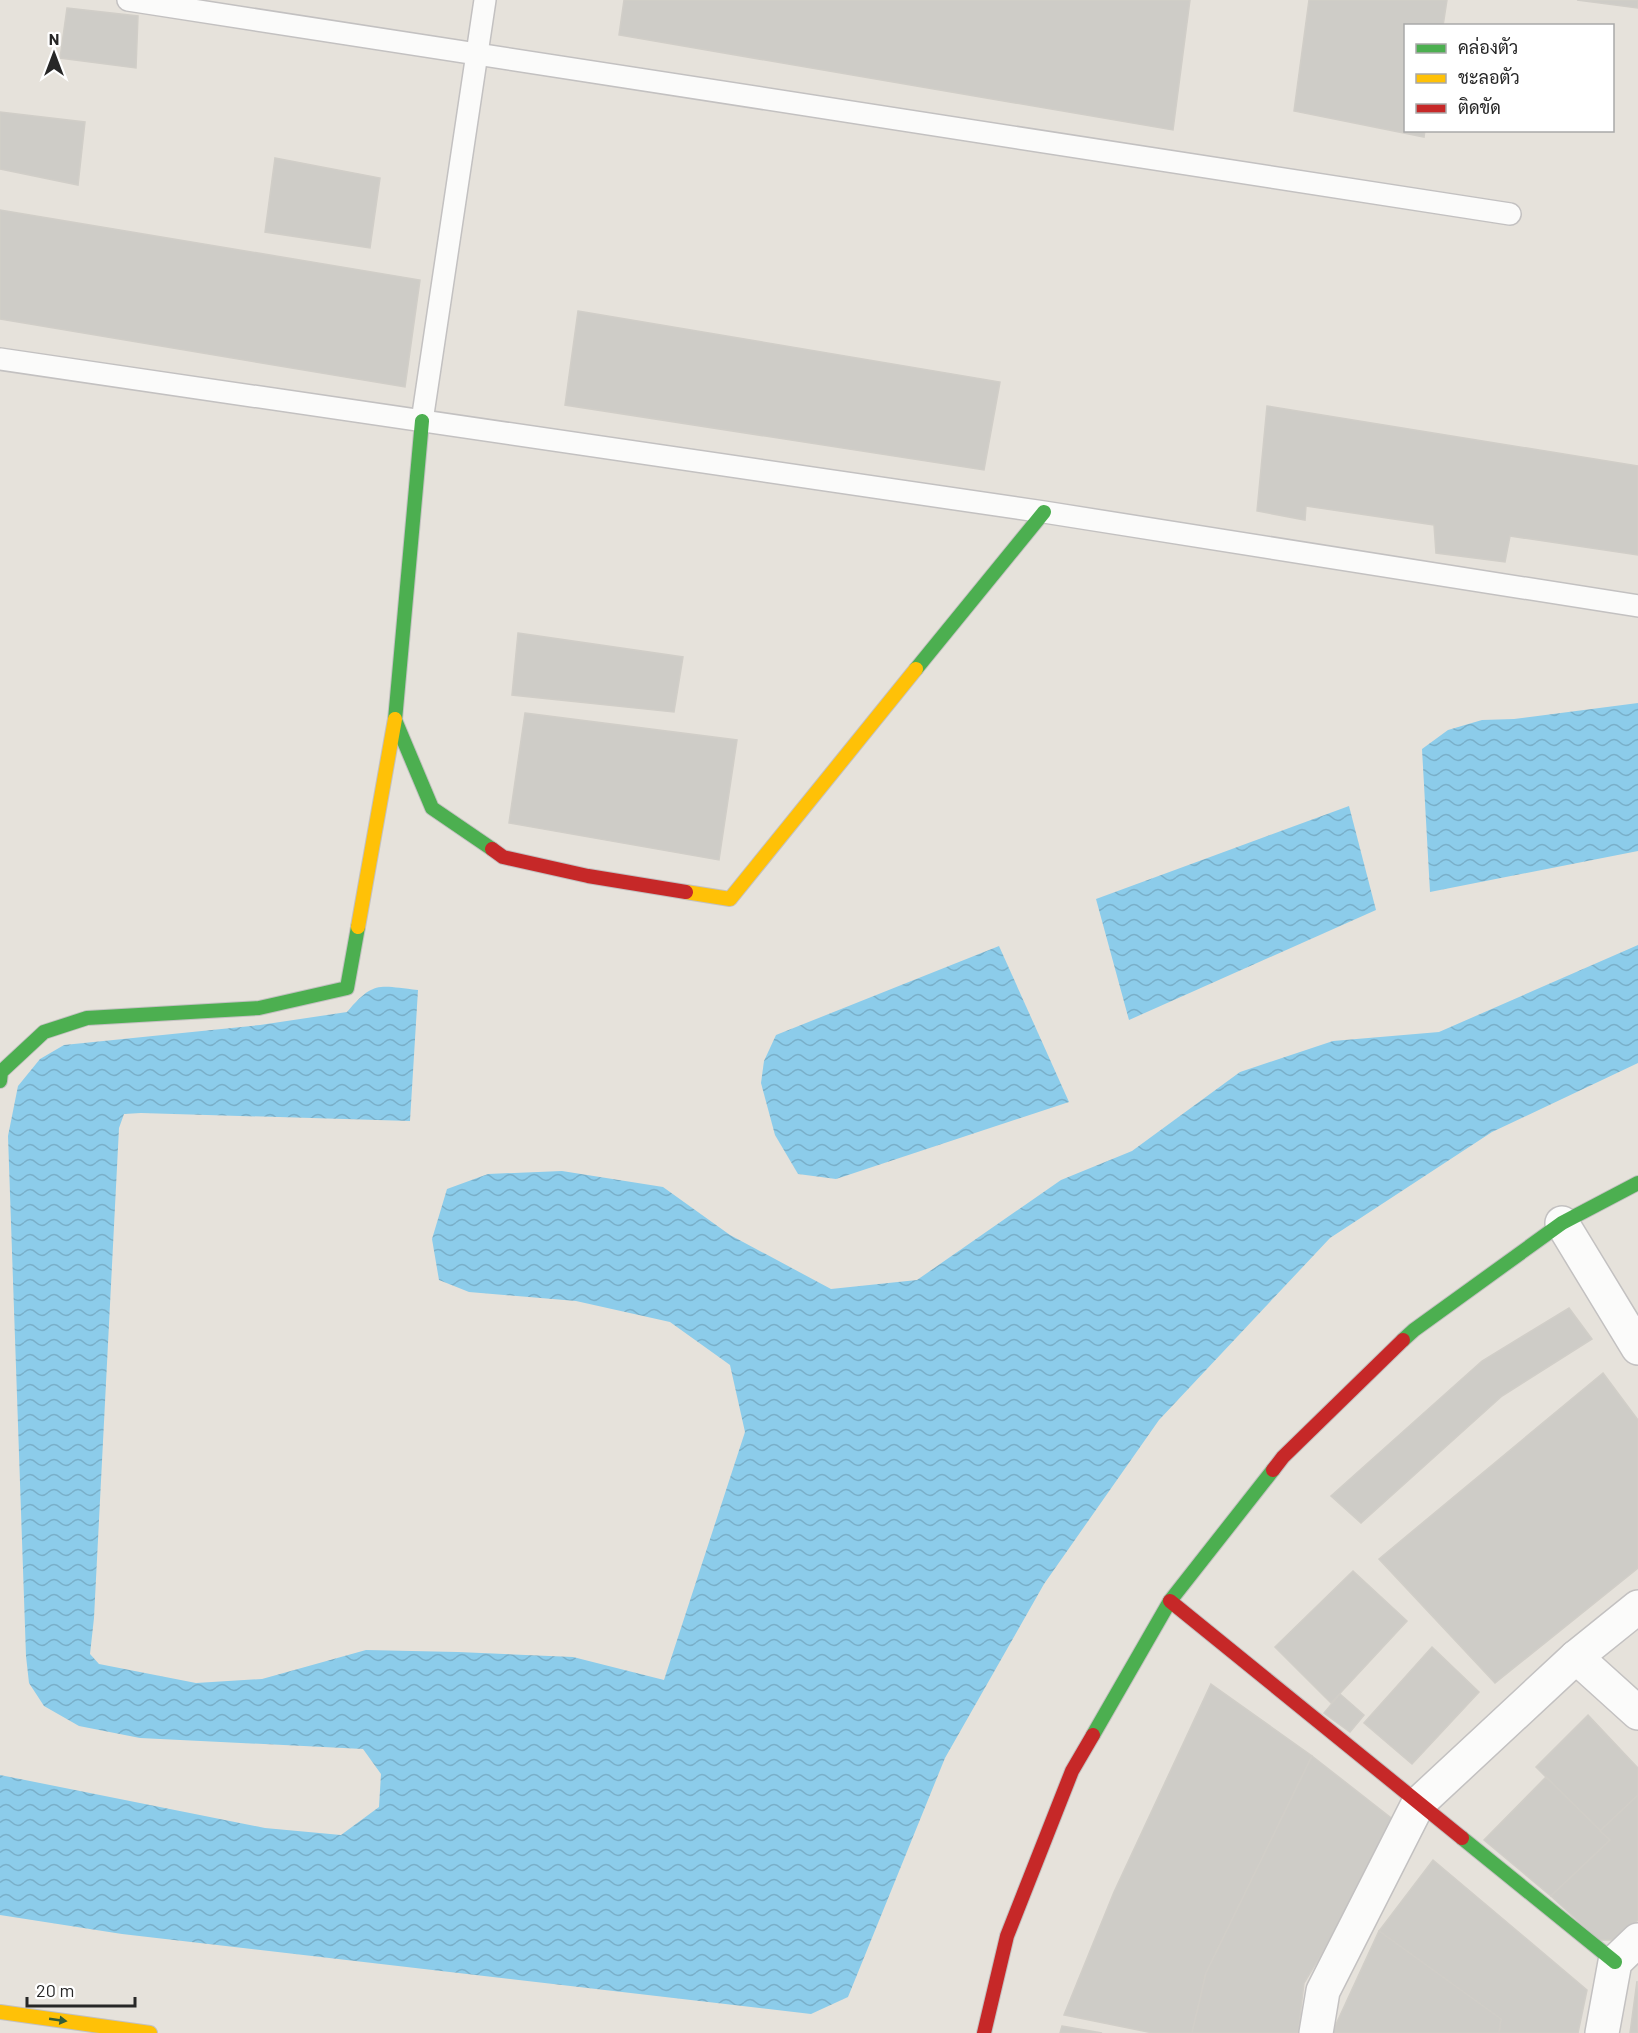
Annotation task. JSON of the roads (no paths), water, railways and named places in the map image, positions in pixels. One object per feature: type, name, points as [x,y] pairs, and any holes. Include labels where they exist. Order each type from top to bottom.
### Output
[{"type":"street","points":[[0,1081],[1,1072],[44,1032],[87,1018],[259,1008],[347,988],[395,719],[422,421]]},
{"type":"street","points":[[395,719],[432,808],[503,857],[588,876],[730,899],[1044,512]]},
{"type":"street","points":[[984,2033],[1007,1936],[1072,1771],[1170,1601],[1283,1457],[1414,1330],[1562,1223],[1638,1183]]},
{"type":"street","points":[[1562,1223],[1638,1348]]},
{"type":"street","points":[[1170,1601],[1615,1962]]},
{"type":"street","points":[[1316,2033],[1323,1992],[1418,1804],[1576,1657],[1638,1607]]},
{"type":"street","points":[[1576,1657],[1638,1713]]},
{"type":"street","points":[[1602,2033],[1615,1962],[1638,1940]]},
{"type":"street","points":[[0,2012],[150,2033]]},
{"type":"lane","points":[[128,0],[1510,214]]},
{"type":"lane","points":[[422,421],[485,0]]},
{"type":"lane","points":[[0,359],[1044,512],[1638,606]]},
{"type":"water","points":[[1638,703],[1638,851],[1430,892],[1422,749],[1448,730],[1482,720],[1514,719]]},
{"type":"water","points":[[1349,806],[1376,910],[1129,1020],[1096,899]]},
{"type":"water","points":[[1638,945],[1638,1063],[1492,1132],[1330,1238],[1159,1420],[1044,1584],[945,1758],[848,1997],[811,2014],[122,1934],[0,1915],[0,1775],[265,1828],[341,1835],[379,1807],[381,1774],[363,1749],[140,1738],[79,1726],[44,1706],[29,1683],[26,1656],[8,1136],[18,1086],[40,1059],[64,1045],[260,1025],[347,1012],[364,994],[378,987],[418,990],[410,1121],[124,1114],[119,1128],[94,1618],[90,1654],[99,1664],[196,1683],[262,1679],[366,1650],[458,1652],[573,1657],[664,1680],[745,1432],[730,1365],[670,1322],[576,1301],[469,1292],[439,1280],[432,1239],[447,1189],[488,1174],[562,1171],[663,1187],[730,1235],[831,1289],[917,1280],[1061,1180],[1132,1151],[1240,1072],[1333,1041],[1439,1032]]},
{"type":"water","points":[[999,946],[1069,1102],[836,1179],[798,1174],[775,1135],[761,1083],[764,1061],[776,1035]]}]
